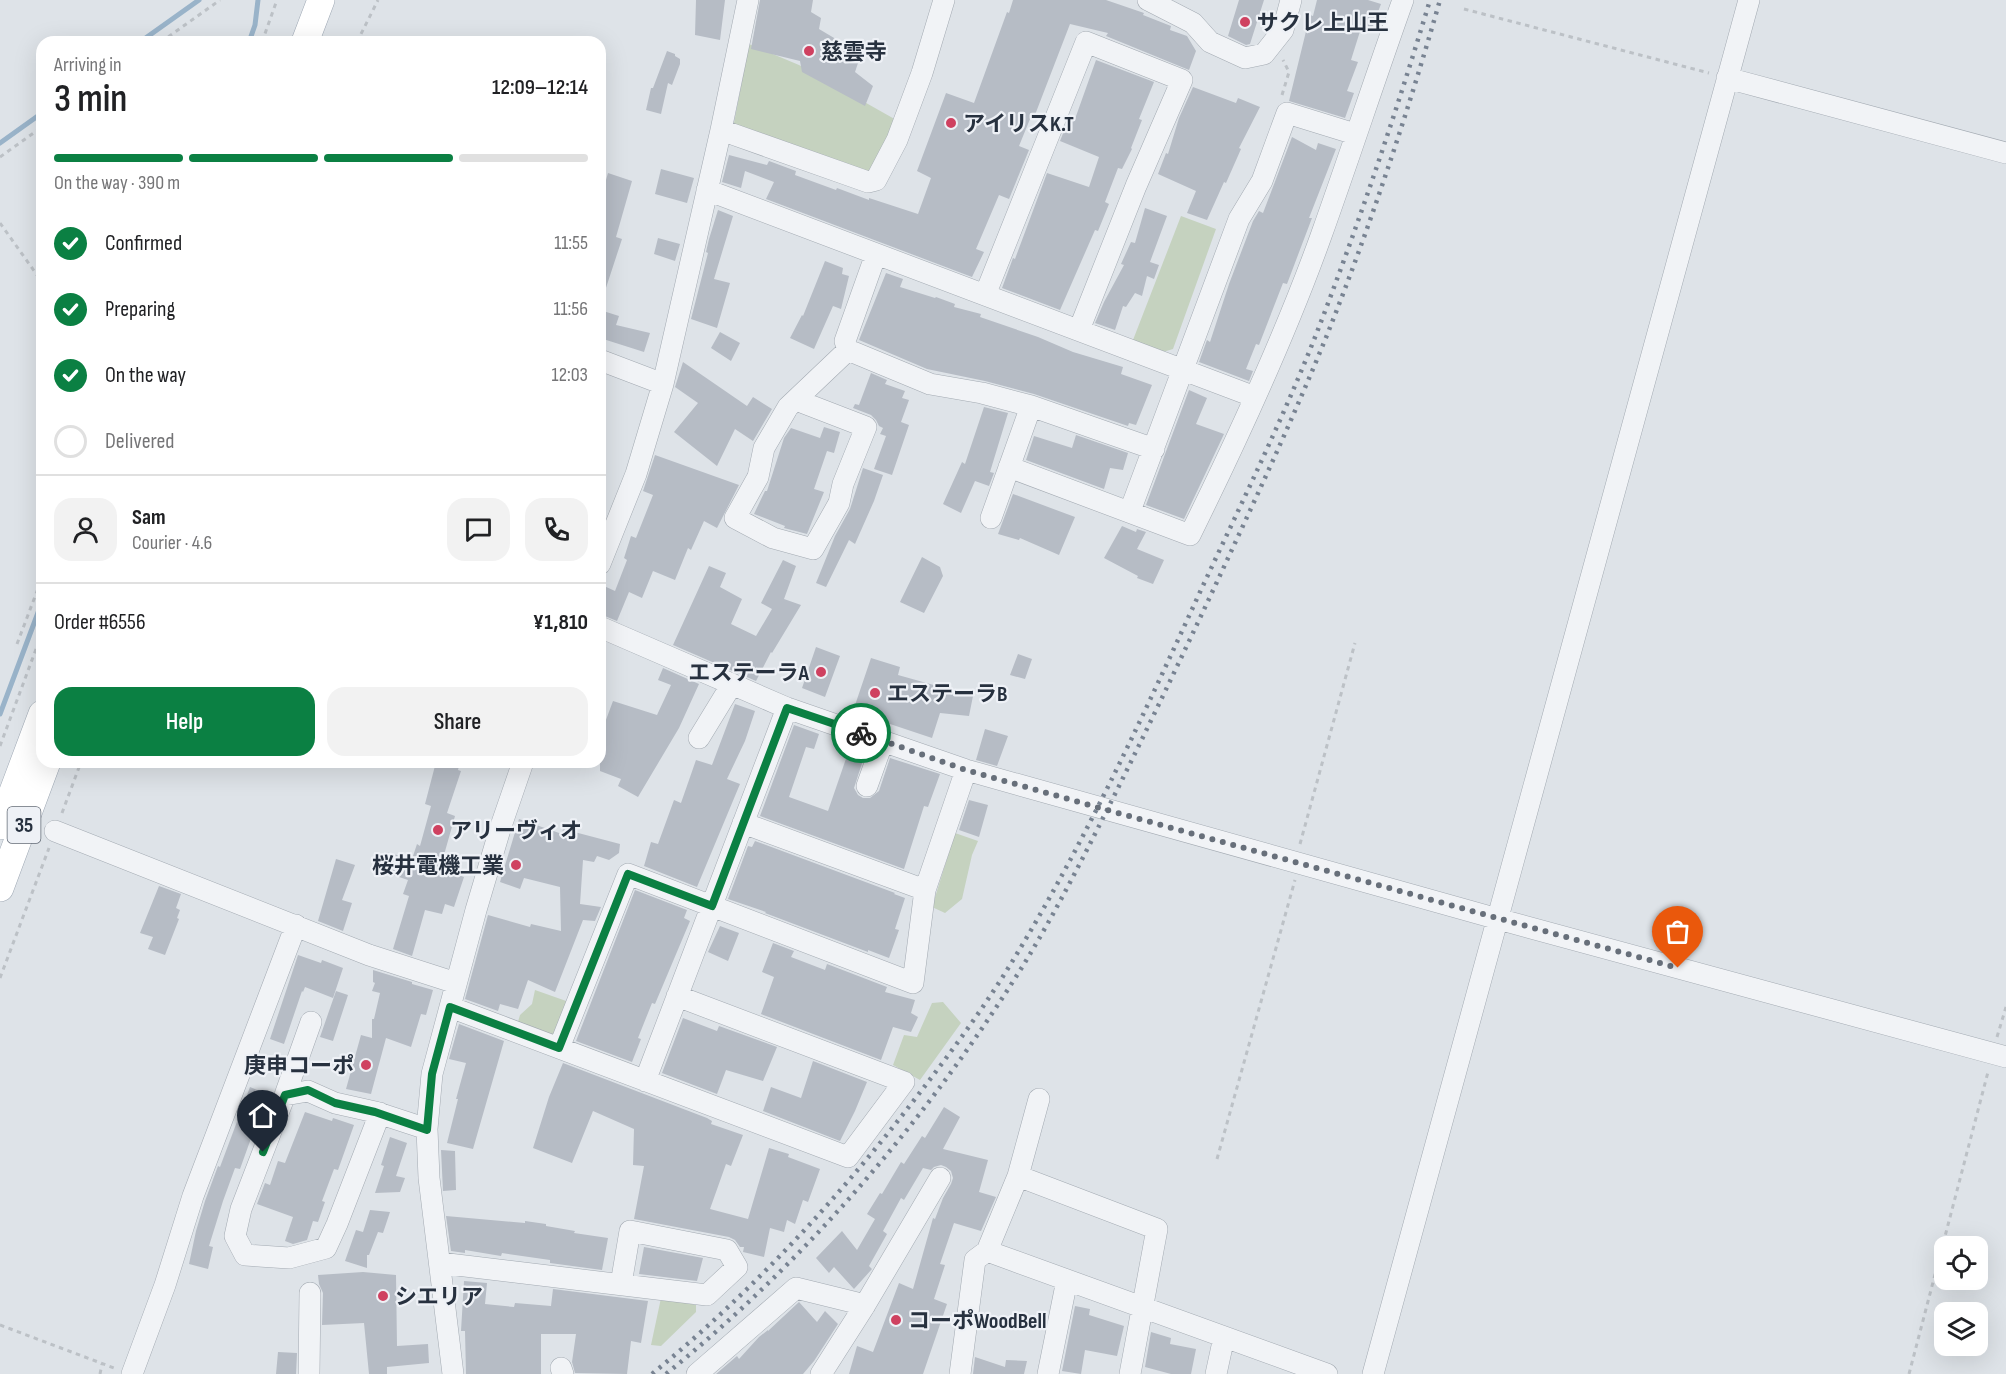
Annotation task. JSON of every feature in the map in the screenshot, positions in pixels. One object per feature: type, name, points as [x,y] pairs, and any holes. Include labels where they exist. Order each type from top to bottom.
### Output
[{"type":"main road","points":[[294,36],[307,0]]},
{"type":"main road","points":[[307,36],[321,0]]},
{"type":"main road","points":[[321,36],[334,0]]},
{"type":"main road","name":"35","points":[[0,826],[36,730]]},
{"type":"main road","name":"35","points":[[0,888],[45,768]]},
{"type":"street","points":[[606,549],[636,474],[663,384],[748,0]]},
{"type":"street","points":[[721,129],[868,182],[876,180],[897,140],[922,73],[944,0]]},
{"type":"street","points":[[1148,0],[1193,23],[1210,42],[1245,58],[1264,54],[1274,42],[1282,30],[1291,0]]},
{"type":"street","points":[[1010,467],[1190,535],[1236,443],[1320,237],[1403,0]]},
{"type":"street","points":[[1374,1374],[1749,0]]},
{"type":"street","points":[[985,295],[1086,42],[1182,80],[1136,186],[1080,330]]},
{"type":"street","points":[[1727,78],[2006,153]]},
{"type":"street","points":[[1130,511],[1239,219],[1262,181],[1287,113],[1355,134]]},
{"type":"street","points":[[707,190],[1255,397]]},
{"type":"street","points":[[876,254],[845,341],[848,350],[930,384],[982,393],[1031,406],[1154,449]]},
{"type":"street","points":[[796,400],[866,427],[843,484],[839,503],[813,549],[773,538],[735,518],[758,477],[764,448],[788,407],[848,350]]},
{"type":"street","points":[[606,362],[663,384]]},
{"type":"street","points":[[991,518],[1031,406]]},
{"type":"street","points":[[606,630],[787,708],[966,770],[1498,919],[1999,1055]]},
{"type":"street","points":[[699,738],[732,684]]},
{"type":"street","points":[[645,1081],[787,708]]},
{"type":"street","points":[[867,786],[883,741]]},
{"type":"street","points":[[453,1374],[429,1178],[427,1130],[432,1074],[501,826],[521,768]]},
{"type":"street","points":[[559,1048],[628,874],[913,982],[925,890],[966,770]]},
{"type":"street","points":[[743,823],[925,890]]},
{"type":"street","points":[[56,831],[369,955],[456,983]]},
{"type":"street","points":[[126,1372],[165,1285],[192,1196],[296,925]]},
{"type":"street","points":[[450,1007],[848,1157],[904,1082],[677,996]]},
{"type":"street","points":[[311,1022],[241,1209],[235,1236],[245,1255],[289,1258],[326,1248],[380,1113]]},
{"type":"street","points":[[285,1095],[308,1090],[335,1103],[380,1113],[427,1130]]},
{"type":"street","points":[[960,1374],[975,1260],[987,1251],[1018,1176],[1039,1099]]},
{"type":"street","points":[[1018,1176],[1157,1229],[1130,1374]]},
{"type":"street","points":[[821,1374],[865,1305],[940,1178]]},
{"type":"street","points":[[440,1263],[707,1295],[737,1267],[728,1250],[630,1232],[621,1284]]},
{"type":"street","points":[[987,1251],[1327,1374]]},
{"type":"street","points":[[1048,1374],[1067,1280]]},
{"type":"street","points":[[697,1374],[796,1288],[865,1305]]},
{"type":"street","points":[[309,1374],[310,1293]]},
{"type":"street","points":[[1216,1374],[1224,1337]]},
{"type":"path","points":[[169,36],[220,0]]},
{"type":"path","points":[[263,36],[277,0]]},
{"type":"path","points":[[360,36],[378,0]]},
{"type":"path","points":[[1464,9],[1727,78]]},
{"type":"path","points":[[1274,42],[1289,72],[1278,107],[1287,113]]},
{"type":"path","points":[[0,157],[36,131]]},
{"type":"path","points":[[0,223],[36,274]]},
{"type":"path","points":[[17,644],[36,594]]},
{"type":"path","points":[[1217,1159],[1355,644]]},
{"type":"path","points":[[1,742],[36,649]]},
{"type":"path","points":[[0,978],[79,768]]},
{"type":"path","points":[[1909,1374],[1999,1055],[2006,1007]]},
{"type":"path","points":[[0,1325],[126,1372]]},
{"type":"path","points":[[100,1374],[102,1364]]},
{"type":"green space","points":[[749,44],[799,65],[898,121],[874,173],[733,128]]},
{"type":"green space","points":[[1181,216],[1216,229],[1173,349],[1163,352],[1133,340]]},
{"type":"green space","points":[[955,833],[978,841],[972,855],[962,899],[945,913],[932,907]]},
{"type":"green space","points":[[535,990],[569,1002],[553,1039],[517,1025],[520,1015],[532,1004]]},
{"type":"green space","points":[[943,1002],[961,1023],[920,1080],[893,1065],[904,1035],[917,1037],[932,1003]]},
{"type":"green space","points":[[661,1298],[696,1305],[696,1312],[661,1346],[651,1345]]},
{"type":"building","points":[[696,0],[725,0],[720,40],[695,35]]},
{"type":"building","name":"慈雲寺","points":[[760,0],[813,0],[811,12],[821,18],[819,29],[861,54],[855,72],[873,86],[865,106],[802,72],[800,61],[751,49]]},
{"type":"building","points":[[1013,0],[1106,0],[1144,13],[1143,15],[1171,26],[1170,30],[1187,36],[1196,51],[1189,70],[1106,36],[1108,33],[1070,24],[1033,120],[1030,119],[1019,146],[1029,150],[1009,199],[999,195],[976,249],[984,252],[972,277],[766,199],[774,182],[745,171],[741,188],[722,182],[729,155],[767,165],[769,161],[796,171],[795,175],[836,190],[837,188],[918,214],[931,178],[917,171],[946,93],[974,103]]},
{"type":"building","name":"サクレ上山王","points":[[1239,0],[1264,0],[1250,44],[1246,45],[1228,36]]},
{"type":"building","points":[[1317,0],[1368,0],[1381,4],[1372,28],[1362,25],[1351,60],[1358,62],[1347,91],[1354,93],[1345,118],[1289,101],[1310,15],[1313,16]]},
{"type":"building","points":[[667,51],[680,59],[680,64],[672,85],[668,83],[661,114],[646,110],[651,88],[653,88]]},
{"type":"building","points":[[1096,60],[1154,82],[1139,119],[1142,120],[1132,149],[1122,169],[1118,168],[1105,202],[1109,204],[1098,231],[1095,230],[1060,310],[1002,288],[1047,173],[1089,187],[1099,157],[1060,141],[1070,116],[1075,119]]},
{"type":"building","points":[[1193,87],[1236,103],[1238,98],[1260,107],[1207,220],[1187,213],[1196,191],[1158,174],[1166,153],[1168,154],[1179,118]]},
{"type":"building","points":[[1292,137],[1316,150],[1318,143],[1336,149],[1309,218],[1312,218],[1287,284],[1283,283],[1259,345],[1256,344],[1246,369],[1253,371],[1249,381],[1199,362],[1207,340],[1210,342],[1253,221],[1259,211],[1263,213]]},
{"type":"building","points":[[661,169],[694,178],[687,203],[655,194]]},
{"type":"building","points":[[608,173],[632,181],[616,237],[622,239],[606,288],[606,180]]},
{"type":"building","points":[[1145,208],[1167,216],[1150,262],[1159,265],[1154,279],[1147,276],[1142,296],[1135,293],[1126,307],[1123,306],[1115,330],[1095,323],[1124,265],[1121,264],[1131,242],[1135,243]]},
{"type":"building","points":[[718,210],[733,216],[714,279],[730,283],[717,328],[691,319]]},
{"type":"building","points":[[658,238],[680,244],[675,261],[654,254]]},
{"type":"building","points":[[825,261],[843,268],[842,274],[849,276],[841,309],[833,306],[814,349],[790,338],[803,316]]},
{"type":"building","points":[[886,273],[903,279],[900,287],[955,304],[954,307],[981,314],[980,317],[1073,352],[1123,367],[1121,374],[1152,385],[1136,425],[1129,423],[1128,426],[1034,394],[927,369],[859,340]]},
{"type":"building","points":[[606,312],[619,316],[616,325],[650,333],[644,352],[606,340]]},
{"type":"building","points":[[720,332],[740,343],[731,361],[711,348]]},
{"type":"building","points":[[683,362],[747,406],[753,397],[772,409],[753,441],[735,429],[717,466],[674,432],[698,403],[675,387]]},
{"type":"building","points":[[871,373],[887,380],[885,384],[905,391],[902,398],[909,400],[901,422],[909,425],[892,475],[874,469],[886,436],[880,434],[883,428],[871,415],[853,408],[855,404],[859,405]]},
{"type":"building","points":[[1189,390],[1207,398],[1196,424],[1224,434],[1184,519],[1146,505]]},
{"type":"building","points":[[984,407],[1008,413],[990,472],[994,473],[989,486],[975,481],[961,513],[943,504],[962,462],[965,464]]},
{"type":"building","points":[[824,427],[840,432],[834,453],[827,451],[814,489],[824,492],[807,534],[784,528],[785,526],[754,514],[767,491],[784,438],[791,428],[820,438]]},
{"type":"building","points":[[1076,435],[1128,453],[1123,470],[1110,468],[1104,489],[1026,460],[1034,436],[1072,448]]},
{"type":"building","points":[[655,455],[739,485],[717,528],[704,521],[691,550],[688,548],[675,580],[653,571],[642,598],[629,592],[617,621],[606,616],[606,587],[615,591],[627,560],[624,558],[631,536],[636,538],[653,495],[643,491]]},
{"type":"building","points":[[863,468],[883,475],[855,544],[849,540],[826,587],[816,583],[835,536],[850,509]]},
{"type":"building","points":[[1013,494],[1075,517],[1059,555],[1020,538],[1019,540],[998,534]]},
{"type":"building","points":[[1122,526],[1136,532],[1137,529],[1146,532],[1137,549],[1164,560],[1153,584],[1137,578],[1138,576],[1104,558]]},
{"type":"building","points":[[922,557],[940,567],[943,576],[924,613],[900,602]]},
{"type":"building","points":[[783,560],[796,566],[784,599],[801,605],[771,652],[756,681],[673,645],[709,566],[726,573],[720,587],[742,599],[731,624],[756,636],[772,609],[761,603]]},
{"type":"building","name":"エステーラA","points":[[816,647],[840,656],[825,697],[802,688]]},
{"type":"building","points":[[1018,654],[1032,659],[1025,679],[1010,675]]},
{"type":"building","points":[[871,658],[900,667],[898,675],[973,696],[969,716],[940,713],[932,738],[881,721],[879,726],[851,717]]},
{"type":"building","points":[[663,668],[699,684],[679,728],[638,797],[618,786],[621,779],[600,771],[600,768],[606,768],[606,720],[613,701],[657,715],[671,685],[658,680]]},
{"type":"building","points":[[735,704],[755,711],[745,741],[727,779],[740,784],[697,887],[644,866],[651,842],[658,844],[674,800],[681,803],[696,760],[712,765]]},
{"type":"building","points":[[794,725],[819,734],[814,749],[806,747],[789,797],[828,811],[850,747],[865,754],[854,788],[863,798],[870,798],[879,791],[890,758],[940,774],[928,807],[924,806],[904,869],[760,816]]},
{"type":"building","points":[[985,729],[1008,736],[997,766],[976,760]]},
{"type":"building","points":[[434,768],[458,768],[461,771],[447,813],[455,816],[440,869],[464,877],[454,907],[445,904],[442,914],[425,910],[412,956],[393,949],[409,896],[403,894],[408,880],[381,871],[386,852],[412,859],[417,844],[420,846],[431,806],[425,804]]},
{"type":"building","points":[[969,800],[988,805],[979,837],[959,830]]},
{"type":"building","points":[[519,819],[562,834],[563,829],[620,844],[619,853],[609,860],[597,856],[594,862],[583,860],[580,904],[601,907],[595,921],[583,920],[555,992],[528,980],[518,1009],[500,1004],[498,1011],[465,999],[488,915],[530,927],[531,924],[561,931],[560,887],[524,878],[520,889],[500,882]]},
{"type":"building","points":[[755,841],[905,898],[895,929],[899,930],[889,958],[728,899],[748,846],[752,847]]},
{"type":"building","points":[[336,859],[355,865],[342,900],[352,903],[343,931],[318,921]]},
{"type":"building","points":[[159,886],[181,894],[176,908],[180,910],[177,918],[179,919],[165,955],[148,949],[153,937],[140,933]]},
{"type":"building","points":[[635,890],[687,910],[684,918],[690,921],[655,1004],[652,1003],[638,1038],[641,1039],[632,1062],[576,1041]]},
{"type":"building","points":[[720,926],[739,933],[728,961],[708,952]]},
{"type":"building","points":[[773,943],[794,951],[791,957],[825,970],[827,964],[887,987],[885,992],[915,1000],[911,1013],[918,1017],[911,1032],[893,1027],[881,1060],[761,1014],[774,977],[762,972]]},
{"type":"building","points":[[298,955],[321,963],[322,960],[343,968],[333,998],[305,987],[284,1044],[270,1039]]},
{"type":"building","points":[[373,970],[433,990],[426,1015],[421,1014],[411,1047],[386,1038],[371,1094],[346,1089],[361,1035],[372,1038],[372,1019],[374,1019],[380,993],[372,991],[375,983],[373,982]]},
{"type":"building","points":[[336,991],[348,995],[333,1041],[320,1037]]},
{"type":"building","points":[[683,1018],[717,1031],[719,1026],[777,1047],[763,1081],[726,1070],[717,1094],[662,1073]]},
{"type":"building","points":[[459,1024],[504,1041],[473,1149],[447,1143],[466,1063],[449,1059]]},
{"type":"building","points":[[813,1061],[867,1082],[840,1141],[763,1111],[771,1087],[801,1098]]},
{"type":"building","points":[[563,1063],[707,1118],[712,1121],[711,1124],[743,1135],[731,1166],[726,1164],[710,1209],[748,1219],[769,1148],[789,1154],[788,1157],[820,1169],[808,1202],[803,1200],[795,1224],[787,1220],[784,1232],[770,1228],[764,1257],[743,1252],[744,1247],[740,1247],[735,1240],[729,1237],[634,1219],[644,1166],[633,1165],[634,1129],[593,1111],[572,1163],[533,1148],[549,1097]]},
{"type":"building","points":[[250,1087],[267,1094],[240,1169],[235,1168],[223,1201],[209,1246],[213,1247],[208,1269],[189,1264],[205,1201]]},
{"type":"building","points":[[944,1107],[960,1117],[943,1149],[988,1160],[979,1192],[996,1197],[981,1231],[954,1223],[940,1264],[945,1265],[934,1299],[947,1304],[923,1374],[849,1374],[857,1346],[873,1352],[899,1283],[913,1289],[933,1218],[935,1219],[953,1178],[951,1171],[941,1165],[931,1170],[923,1168],[904,1200],[901,1198],[883,1231],[887,1234],[869,1266],[872,1269],[854,1289],[834,1267],[829,1273],[816,1258],[842,1231],[857,1250],[875,1219],[867,1214],[901,1162],[904,1164],[922,1136],[925,1138]]},
{"type":"building","points":[[305,1112],[354,1125],[338,1170],[334,1169],[322,1201],[325,1202],[318,1222],[313,1221],[307,1240],[293,1244],[285,1241],[293,1217],[257,1204],[265,1183],[270,1185],[278,1161],[285,1163]]},
{"type":"building","points":[[390,1137],[407,1143],[396,1176],[405,1178],[400,1192],[375,1193],[384,1166],[381,1165]]},
{"type":"building","points":[[441,1150],[455,1151],[456,1190],[443,1191]]},
{"type":"building","points":[[370,1210],[390,1212],[383,1233],[378,1232],[369,1255],[367,1255],[367,1268],[345,1261],[356,1230],[363,1232]]},
{"type":"building","points":[[446,1216],[525,1223],[525,1221],[575,1231],[574,1233],[608,1238],[602,1270],[550,1263],[550,1260],[502,1253],[501,1256],[465,1250],[465,1253],[451,1251]]},
{"type":"building","points":[[644,1247],[703,1258],[697,1281],[639,1274]]},
{"type":"building","points":[[363,1272],[396,1275],[397,1346],[428,1344],[429,1363],[387,1367],[387,1374],[369,1374],[364,1323],[322,1325],[323,1293],[318,1275]]},
{"type":"building","points":[[464,1281],[487,1283],[485,1304],[514,1307],[515,1303],[551,1306],[553,1289],[648,1301],[641,1343],[631,1341],[627,1374],[575,1373],[572,1362],[576,1334],[541,1334],[541,1374],[466,1374],[465,1331],[461,1331]]},
{"type":"building","points":[[799,1302],[817,1322],[825,1311],[838,1324],[803,1374],[716,1374],[737,1356],[739,1359],[759,1337]]},
{"type":"building","points":[[1075,1306],[1090,1309],[1089,1315],[1124,1326],[1117,1356],[1085,1350],[1081,1374],[1062,1371]]},
{"type":"building","points":[[1151,1332],[1171,1338],[1170,1344],[1196,1349],[1191,1374],[1171,1374],[1145,1367]]},
{"type":"building","points":[[278,1352],[297,1353],[296,1374],[276,1374]]},
{"type":"building","points":[[975,1357],[1005,1367],[1006,1360],[1027,1361],[1024,1374],[973,1374]]},
{"type":"waterway","points":[[148,36],[199,0]]},
{"type":"waterway","points":[[251,36],[258,0]]},
{"type":"waterway","points":[[0,143],[36,117]]},
{"type":"waterway","points":[[0,714],[36,618]]},
{"type":"railway","points":[[652,1374],[689,1343],[759,1277],[857,1171],[968,1028],[1004,975],[1041,913],[1090,823],[1135,731],[1291,394],[1319,327],[1363,206],[1430,0]]},
{"type":"railway","points":[[666,1374],[768,1284],[862,1184],[948,1077],[1024,964],[1050,919],[1181,658],[1314,366],[1343,294],[1402,127],[1440,0]]},
{"type":"way so far","points":[[861,733],[966,770],[1678,968]]},
{"type":"place","name":"サクレ上山王","points":[[1245,22]]},
{"type":"place","name":"慈雲寺","points":[[809,51]]},
{"type":"place","name":"アイリスK.T","points":[[951,123]]},
{"type":"place","name":"エステーラA","points":[[821,672]]},
{"type":"place","name":"エステーラB","points":[[875,693]]},
{"type":"place","name":"アリーヴィオ","points":[[438,830]]},
{"type":"place","name":"桜井電機工業","points":[[516,865]]},
{"type":"place","name":"庚申コーポ","points":[[366,1065]]},
{"type":"place","name":"シエリア","points":[[383,1296]]},
{"type":"place","name":"コーポWoodBell","points":[[896,1320]]},
{"type":"route","points":[[263,1152],[285,1095],[308,1090],[335,1103],[375,1112],[427,1130],[432,1074],[450,1007],[559,1048],[628,874],[712,906],[787,708],[861,733]]}]
